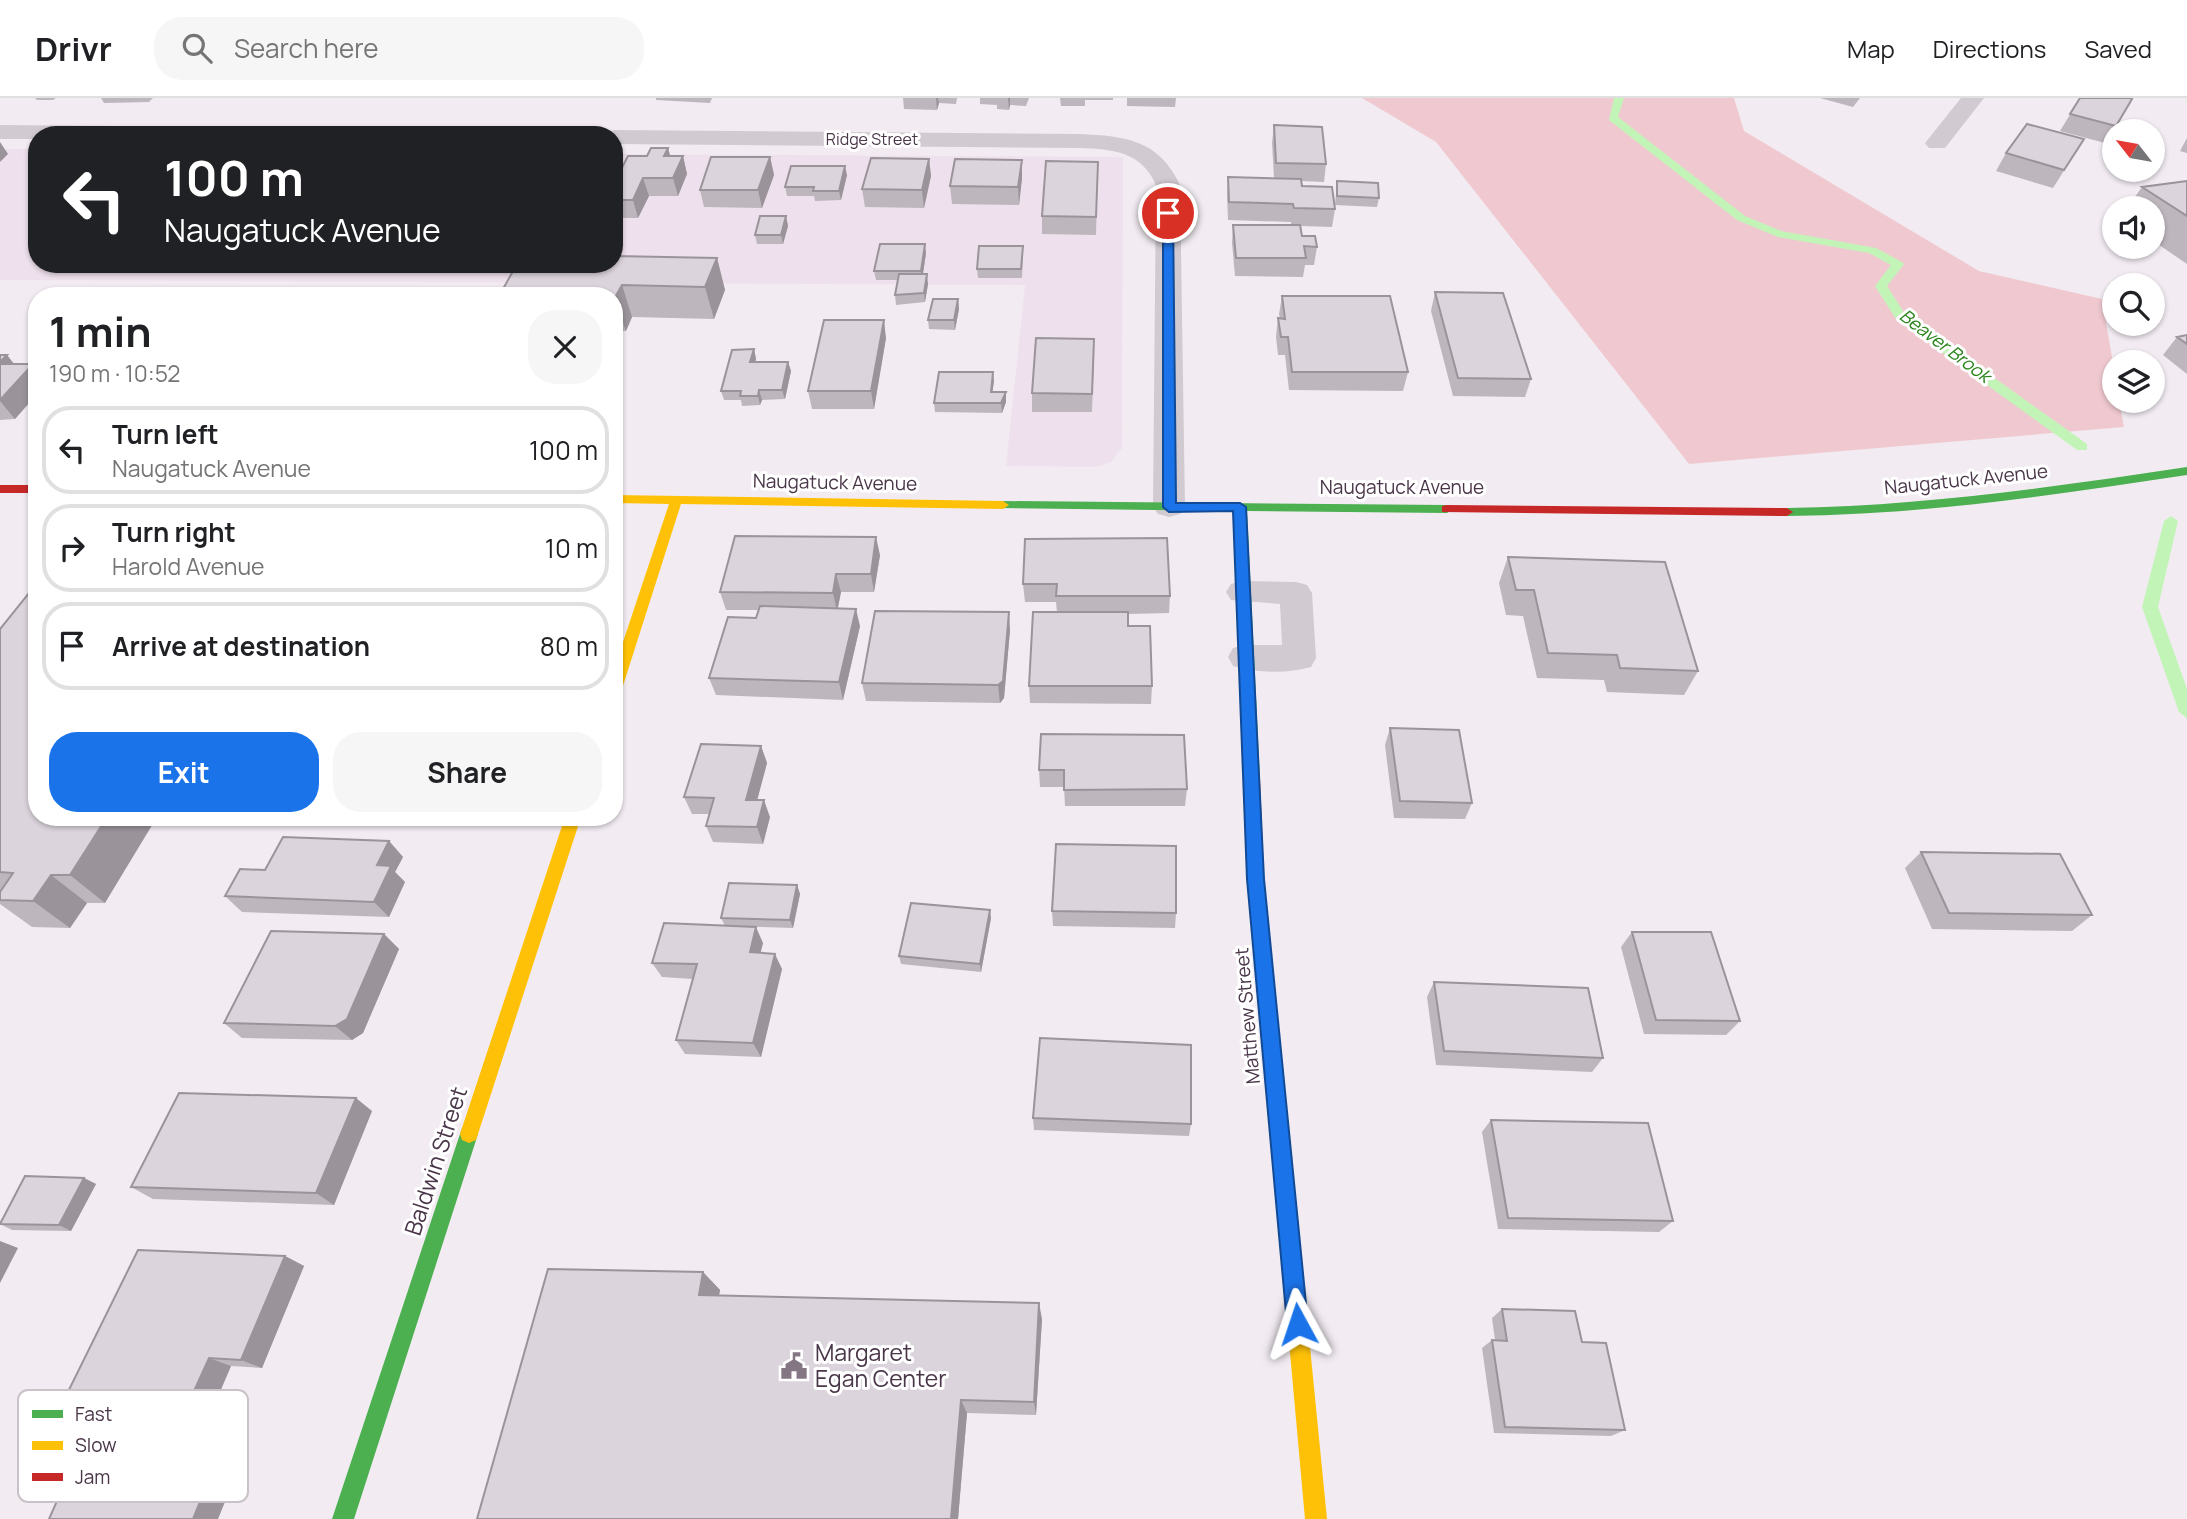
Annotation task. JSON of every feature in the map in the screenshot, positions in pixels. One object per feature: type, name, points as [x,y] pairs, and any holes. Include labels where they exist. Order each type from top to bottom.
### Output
[{"type":"main road","name":"Naugatuck Avenue","points":[[623,499],[1837,512],[2017,497],[2187,471]]},
{"type":"main road","points":[[0,489],[28,489]]},
{"type":"main road","points":[[623,664],[676,500]]},
{"type":"main road","name":"Matthew Street","points":[[1240,507],[1256,879],[1316,1519]]},
{"type":"main road","name":"Baldwin Street","points":[[342,1519],[570,826]]},
{"type":"street","points":[[1937,143],[1973,98]]},
{"type":"street","points":[[0,132],[28,132]]},
{"type":"street","name":"Ridge Street","points":[[623,137],[1080,141],[1130,146],[1158,163],[1168,185],[1169,507]]},
{"type":"lane","points":[[1242,592],[1296,593],[1299,658],[1245,657]]},
{"type":"shaded area","points":[[1362,98],[1734,98],[1744,131],[1979,271],[2102,299],[2102,336],[2108,336],[2111,350],[2102,350],[2102,413],[2121,413],[2124,427],[1689,464],[1436,142]]},
{"type":"shaded area","points":[[0,149],[28,149],[28,273],[623,273],[623,154],[1123,157],[1122,448],[1111,462],[1096,467],[1006,466],[1025,285],[0,280]]},
{"type":"building","points":[[2080,98],[2132,99],[2120,119],[2102,119],[2102,122],[2070,114]]},
{"type":"building","points":[[2027,124],[2084,139],[2064,170],[2006,153]]},
{"type":"building","points":[[1274,125],[1322,127],[1326,164],[1276,163]]},
{"type":"building","points":[[651,148],[668,148],[664,156],[683,156],[673,178],[643,178],[633,200],[623,200],[623,166],[628,156],[647,156]]},
{"type":"building","points":[[711,157],[770,157],[758,190],[700,190]]},
{"type":"building","points":[[871,158],[929,159],[922,190],[862,189]]},
{"type":"building","points":[[955,159],[1022,160],[1018,187],[950,186]]},
{"type":"building","points":[[1046,161],[1098,162],[1096,217],[1042,216]]},
{"type":"building","points":[[791,166],[845,166],[839,191],[813,191],[814,187],[785,187]]},
{"type":"building","points":[[1228,177],[1301,179],[1302,186],[1332,187],[1335,209],[1294,208],[1293,204],[1229,202]]},
{"type":"building","points":[[1337,181],[1378,183],[1379,198],[1337,196]]},
{"type":"building","points":[[2187,181],[2187,216],[2165,202],[2165,196],[2156,196],[2142,187]]},
{"type":"building","points":[[760,216],[786,216],[781,235],[755,235]]},
{"type":"building","points":[[1233,225],[1300,225],[1302,236],[1315,236],[1317,247],[1304,246],[1306,258],[1236,258]]},
{"type":"building","points":[[880,244],[925,244],[921,271],[874,271]]},
{"type":"building","points":[[979,246],[1023,246],[1021,269],[977,269]]},
{"type":"building","points":[[623,256],[717,258],[705,287],[504,287],[512,273],[623,273]]},
{"type":"building","points":[[899,274],[927,274],[924,293],[895,295]]},
{"type":"building","points":[[1435,292],[1503,293],[1531,379],[1458,378]]},
{"type":"building","points":[[1282,296],[1390,296],[1408,372],[1292,372],[1288,337],[1281,337],[1278,318],[1285,319]]},
{"type":"building","points":[[933,299],[958,299],[954,320],[928,320]]},
{"type":"building","points":[[824,320],[884,320],[871,391],[808,391]]},
{"type":"building","points":[[2187,335],[2187,344],[2177,337]]},
{"type":"building","points":[[1036,338],[1094,339],[1092,394],[1032,393]]},
{"type":"building","points":[[754,349],[750,362],[788,362],[782,390],[759,390],[758,396],[740,396],[741,391],[721,391],[732,350]]},
{"type":"building","points":[[0,364],[28,364],[28,369],[0,400]]},
{"type":"building","points":[[939,372],[993,372],[991,392],[1006,392],[1001,403],[934,403]]},
{"type":"building","points":[[735,536],[876,537],[871,574],[836,574],[833,593],[720,592]]},
{"type":"building","points":[[1167,538],[1170,596],[1056,596],[1057,584],[1023,584],[1025,539]]},
{"type":"building","points":[[1508,557],[1665,562],[1698,671],[1620,668],[1617,655],[1548,653],[1534,590],[1516,590]]},
{"type":"building","points":[[28,594],[28,826],[101,826],[70,875],[51,875],[33,901],[0,900],[0,892],[13,873],[0,872],[0,629]]},
{"type":"building","points":[[760,606],[856,609],[839,682],[709,678],[728,617],[756,618]]},
{"type":"building","points":[[875,611],[1009,612],[1003,681],[998,685],[862,683]]},
{"type":"building","points":[[1033,612],[1128,612],[1128,626],[1150,626],[1152,686],[1029,686]]},
{"type":"building","points":[[1390,728],[1459,730],[1472,803],[1400,801]]},
{"type":"building","points":[[1041,734],[1184,735],[1187,789],[1064,790],[1064,770],[1039,770]]},
{"type":"building","points":[[701,744],[761,746],[746,800],[764,800],[757,827],[706,826],[714,798],[684,797]]},
{"type":"building","points":[[283,837],[389,841],[377,865],[391,866],[374,902],[225,896],[240,869],[265,870]]},
{"type":"building","points":[[1056,844],[1176,846],[1176,913],[1052,911]]},
{"type":"building","points":[[1921,852],[2060,854],[2092,915],[1949,913]]},
{"type":"building","points":[[729,883],[797,885],[790,920],[721,918]]},
{"type":"building","points":[[911,903],[990,910],[980,964],[899,956]]},
{"type":"building","points":[[664,923],[756,927],[750,952],[775,954],[753,1043],[676,1040],[697,964],[652,963]]},
{"type":"building","points":[[271,931],[384,934],[347,1019],[335,1026],[224,1023]]},
{"type":"building","points":[[1632,932],[1711,932],[1740,1021],[1656,1020]]},
{"type":"building","points":[[1434,982],[1588,988],[1603,1058],[1444,1051]]},
{"type":"building","points":[[1040,1038],[1191,1045],[1191,1124],[1033,1118]]},
{"type":"building","points":[[179,1093],[356,1098],[316,1193],[131,1187]]},
{"type":"building","points":[[1491,1120],[1648,1123],[1673,1221],[1508,1218]]},
{"type":"building","points":[[25,1176],[84,1178],[59,1225],[0,1224]]},
{"type":"building","points":[[138,1250],[285,1256],[241,1360],[209,1358],[194,1390],[69,1390]]},
{"type":"building","name":"Margaret Egan Center","points":[[548,1269],[703,1272],[699,1295],[1039,1303],[1034,1402],[961,1400],[951,1519],[477,1519]]},
{"type":"building","points":[[1502,1309],[1575,1311],[1582,1342],[1606,1343],[1625,1430],[1505,1427],[1492,1340],[1507,1341]]},
{"type":"building","points":[[57,1502],[200,1502],[193,1519],[49,1519]]},
{"type":"waterway","name":"Beaver Brook","points":[[1619,98],[1613,118],[1741,218],[1778,234],[1872,250],[1898,264],[1881,286],[1900,316],[2082,447]]},
{"type":"waterway","name":"Beaver Brook","points":[[2171,521],[2150,607],[2187,712]]},
{"type":"traffic: fast","points":[[1787,512],[1938,505],[2187,471]]},
{"type":"traffic: fast","points":[[1003,505],[1447,509]]},
{"type":"traffic: fast","points":[[1240,507],[1252,779]]},
{"type":"traffic: fast","points":[[343,1519],[469,1134]]},
{"type":"traffic: slow","points":[[623,499],[1003,505]]},
{"type":"traffic: slow","points":[[623,664],[676,501]]},
{"type":"traffic: slow","points":[[469,1134],[570,826]]},
{"type":"traffic: slow","points":[[1272,1053],[1316,1519]]},
{"type":"traffic: jam","points":[[0,489],[28,489]]},
{"type":"traffic: jam","points":[[1447,509],[1787,512]]},
{"type":"traffic: jam","points":[[1252,779],[1256,879],[1272,1053]]},
{"type":"place","name":"Margaret Egan Center","points":[[794,1366]]},
{"type":"route","points":[[1168,213],[1169,507],[1240,507],[1256,879],[1298,1324]]}]
